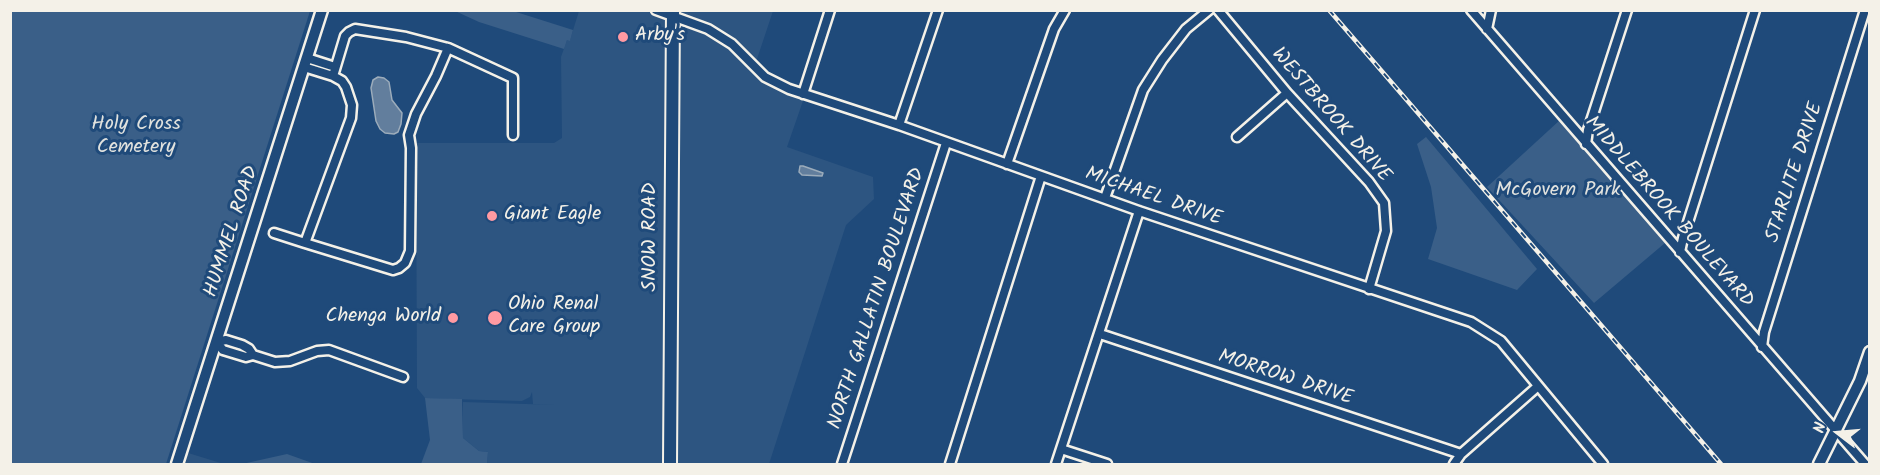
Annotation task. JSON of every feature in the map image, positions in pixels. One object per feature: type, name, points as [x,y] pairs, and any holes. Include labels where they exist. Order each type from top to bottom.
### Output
[{"type":"main road","name":"SNOW ROAD","points":[[670,465],[673,13]]},
{"type":"street","name":"HUMMEL ROAD","points":[[177,465],[322,10]]},
{"type":"street","name":"MICHAEL DRIVE","points":[[656,10],[673,13],[708,28],[732,44],[765,77],[803,94],[898,125],[1139,211],[1471,322],[1501,341],[1603,465]]},
{"type":"street","points":[[803,94],[830,10]]},
{"type":"street","points":[[898,125],[938,10]]},
{"type":"street","points":[[1006,164],[1053,29],[1065,10]]},
{"type":"street","points":[[1105,198],[1143,90],[1186,29],[1209,10]]},
{"type":"street","name":"WESTBROOK DRIVE","points":[[1218,10],[1287,93],[1369,182],[1384,203],[1386,231],[1369,289]]},
{"type":"street","name":"MIDDLEBROOK BOULEVARD","points":[[1471,10],[1865,465]]},
{"type":"street","points":[[1487,29],[1491,10]]},
{"type":"street","points":[[1586,144],[1588,130],[1627,10]]},
{"type":"street","points":[[1680,252],[1755,10]]},
{"type":"street","name":"STARLITE DRIVE","points":[[1762,346],[1764,332],[1865,10]]},
{"type":"street","points":[[334,72],[345,36],[355,29],[406,37],[448,48],[513,78],[513,135]]},
{"type":"street","points":[[274,233],[393,270],[405,263],[410,251],[411,223],[409,135],[416,114],[448,48]]},
{"type":"street","points":[[305,63],[334,72],[346,87],[352,105],[351,118],[305,243]]},
{"type":"street","points":[[1238,137],[1287,93]]},
{"type":"street","name":"NORTH GALLATIN BOULEVARD","points":[[842,465],[946,143]]},
{"type":"street","points":[[950,465],[1041,176]]},
{"type":"street","points":[[1056,465],[1139,211]]},
{"type":"street","name":"MORROW DRIVE","points":[[1100,334],[1461,454]]},
{"type":"street","points":[[216,342],[226,340],[242,345],[253,355],[268,361],[286,362],[317,351],[329,350],[403,377]]},
{"type":"street","points":[[1819,465],[1860,381],[1869,352]]},
{"type":"street","points":[[1454,465],[1461,454],[1537,387]]},
{"type":"street","points":[[1061,450],[1107,465]]},
{"type":"shaded area","points":[[579,11],[773,11],[753,71],[769,83],[804,98],[787,147],[873,177],[874,199],[846,225],[769,464],[487,464],[488,452],[479,451],[463,438],[463,402],[557,405],[533,404],[532,392],[530,397],[522,401],[449,399],[425,398],[417,388],[416,143],[554,143],[562,138],[561,57],[567,40],[570,40]]},
{"type":"shaded area","points":[[378,77],[389,82],[392,100],[402,113],[398,132],[394,134],[385,133],[376,121],[371,88],[373,80]]},
{"type":"shaded area","points":[[800,166],[823,173],[822,176],[802,175],[799,172]]},
{"type":"shaded area","points":[[185,452],[224,464],[181,464]]},
{"type":"green space","name":"Holy Cross Cemetery","points":[[10,11],[310,11],[166,464],[11,464]]},
{"type":"green space","points":[[455,11],[513,11],[573,30],[570,41],[567,40],[564,49],[479,22]]},
{"type":"green space","name":"McGovern Park","points":[[1560,120],[1665,243],[1594,303],[1487,187]]},
{"type":"green space","points":[[1426,137],[1537,269],[1517,290],[1428,259],[1437,228],[1431,187],[1417,144]]},
{"type":"green space","points":[[425,398],[462,399],[463,438],[479,451],[488,452],[487,464],[421,464],[430,440]]},
{"type":"green space","points":[[287,454],[315,464],[242,464]]},
{"type":"railway","points":[[1329,10],[1721,464]]},
{"type":"place","name":"Arby's","points":[[623,37]]},
{"type":"place","name":"Giant Eagle","points":[[492,216]]},
{"type":"place","name":"Chenga World","points":[[453,318]]},
{"type":"place","name":"Ohio Renal Care Group","points":[[495,318]]}]
